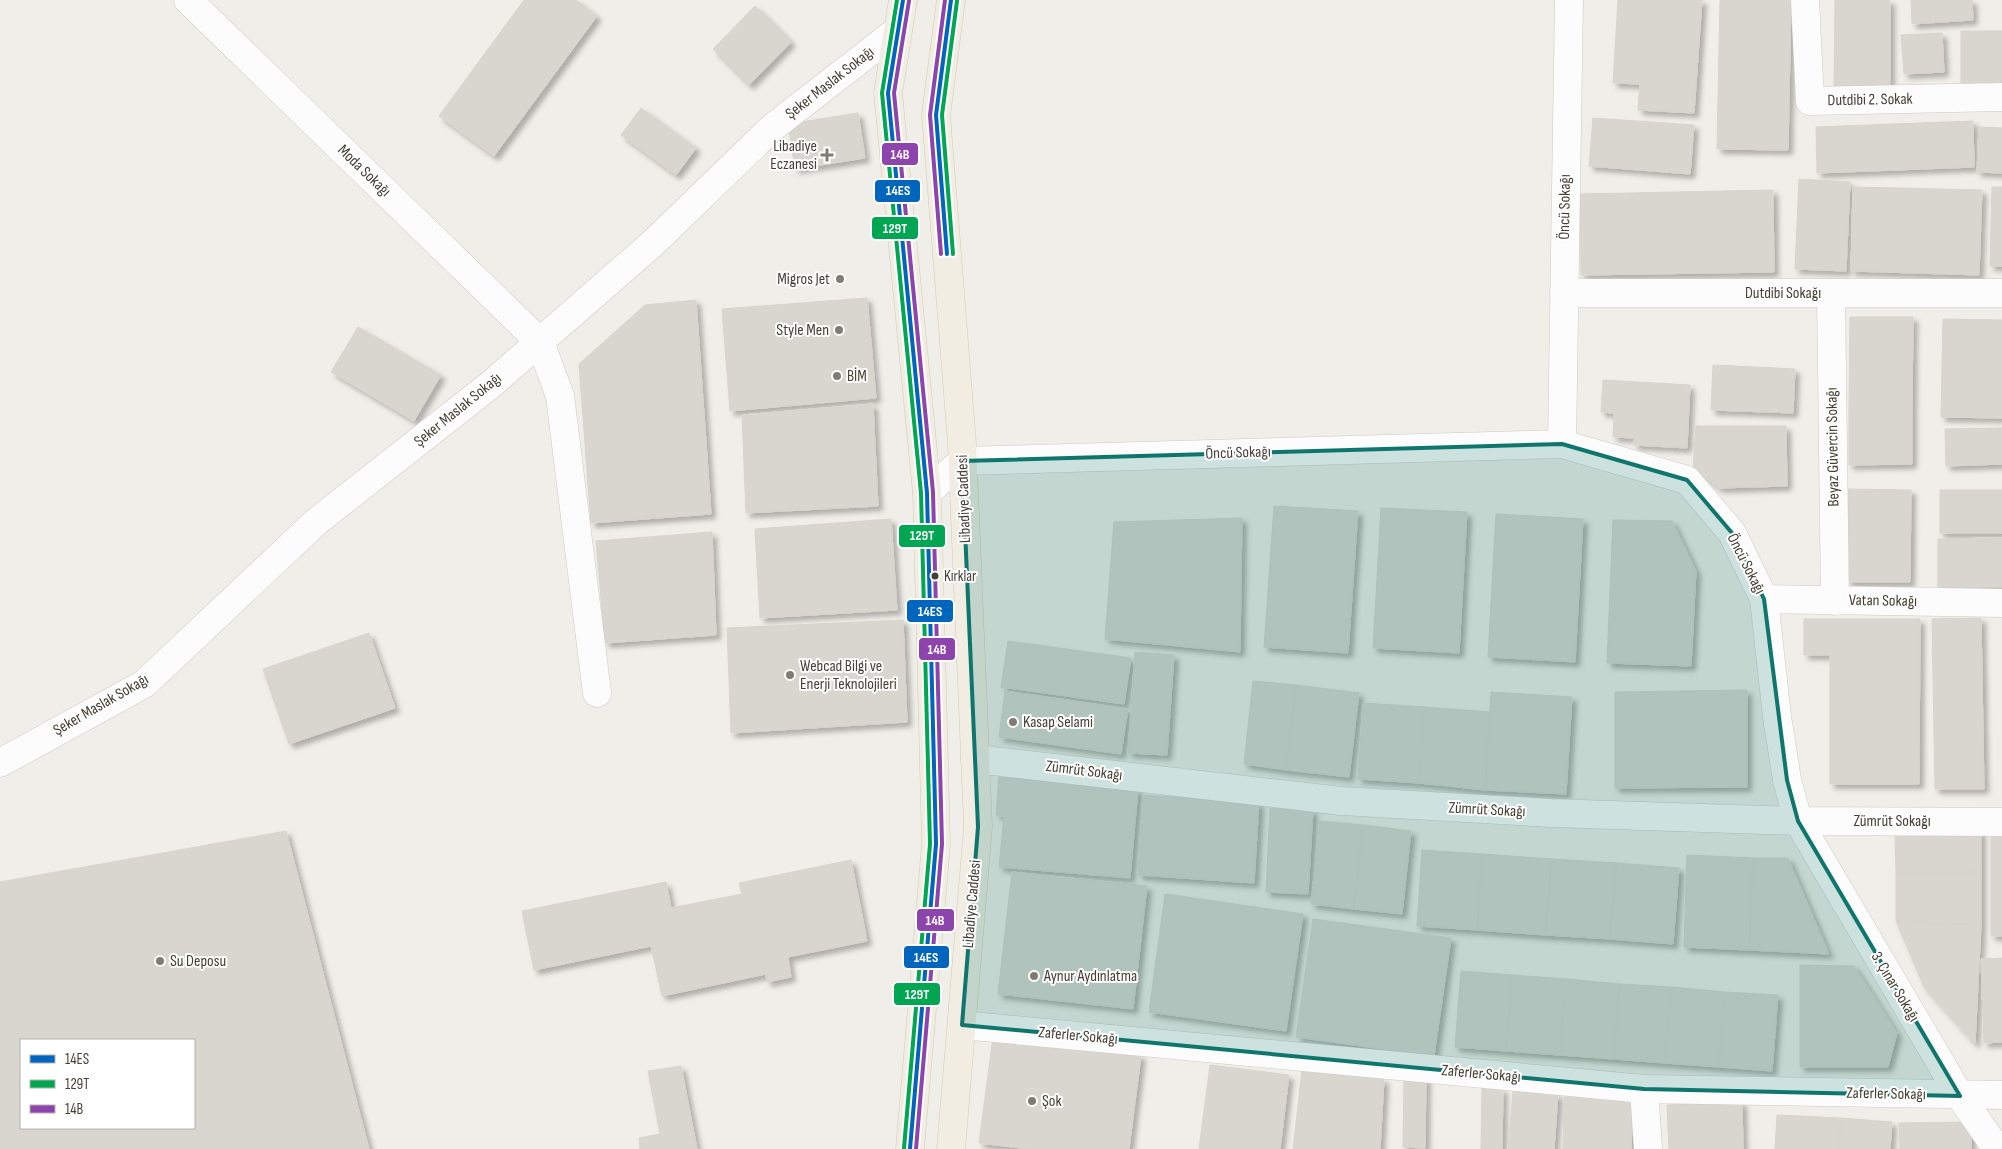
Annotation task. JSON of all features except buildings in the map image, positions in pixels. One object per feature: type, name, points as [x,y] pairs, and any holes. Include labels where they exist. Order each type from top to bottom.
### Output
[{"type":"main road","points":[[903,0],[888,93],[927,493],[936,844],[910,1149]]},
{"type":"main road","name":"Libadiye Caddesi","points":[[951,0],[936,115],[962,461],[978,827],[951,1149]]},
{"type":"street","name":"Moda Sokağı","points":[[188,0],[540,342]]},
{"type":"street","name":"Öncü Sokağı","points":[[1562,444],[1569,0]]},
{"type":"street","name":"Dutdibi 2. Sokak","points":[[1805,0],[1810,101],[2002,97]]},
{"type":"street","name":"Şeker Maslak Sokağı","points":[[0,763],[144,684],[316,522],[489,386],[652,244],[773,128],[898,30]]},
{"type":"street","name":"Dutdibi Sokağı","points":[[1564,293],[2002,293]]},
{"type":"street","name":"Beyaz Güvercin Sokağı","points":[[1831,293],[1835,601]]},
{"type":"street","points":[[540,342],[560,396],[597,694]]},
{"type":"street","name":"Öncü Sokağı","points":[[962,461],[1562,444],[1687,480],[1732,532],[1764,599],[1777,717],[1787,780],[1798,822]]},
{"type":"street","points":[[927,493],[962,461]]},
{"type":"street","name":"Vatan Sokağı","points":[[1764,599],[2002,603]]},
{"type":"street","name":"Zümrüt Sokağı","points":[[975,759],[1342,802],[1551,814],[1798,822],[2002,822]]},
{"type":"street","name":"3. Çınar Sokağı","points":[[1798,822],[1960,1096],[1997,1149]]},
{"type":"street","name":"Zaferler Sokağı","points":[[962,1025],[1644,1089],[1960,1096],[2002,1095]]},
{"type":"street","points":[[1644,1089],[1648,1149]]},
{"type":"highlighted area","points":[[1562,444],[1687,480],[1732,533],[1764,599],[1787,780],[1798,821],[1960,1096],[1644,1089],[962,1025],[978,827],[962,461]]},
{"type":"transit line","name":"129T","points":[[897,0],[882,93],[921,493],[930,844],[904,1148]]},
{"type":"transit line","name":"14ES","points":[[903,0],[888,93],[927,493],[936,844],[910,1149]]},
{"type":"transit line","name":"14B","points":[[941,254],[930,115],[945,0]]},
{"type":"transit line","name":"14ES","points":[[947,254],[936,115],[951,0]]},
{"type":"transit line","name":"14B","points":[[909,1],[894,93],[933,492],[942,844],[916,1149]]},
{"type":"transit line","name":"129T","points":[[953,254],[942,115],[957,1]]},
{"type":"place","name":"Libadiye Eczanesi","points":[[827,155]]},
{"type":"place","name":"Migros Jet","points":[[840,279]]},
{"type":"place","name":"Style Men","points":[[839,330]]},
{"type":"place","name":"BİM","points":[[837,376]]},
{"type":"place","name":"Kırklar","points":[[935,576]]},
{"type":"place","name":"Webcad Bilgi ve Enerji Teknolojileri","points":[[790,675]]},
{"type":"place","name":"Kasap Selami","points":[[1013,722]]},
{"type":"place","name":"Su Deposu","points":[[160,961]]},
{"type":"place","name":"Aynur Aydınlatma","points":[[1034,976]]},
{"type":"place","name":"Şok","points":[[1032,1101]]}]
